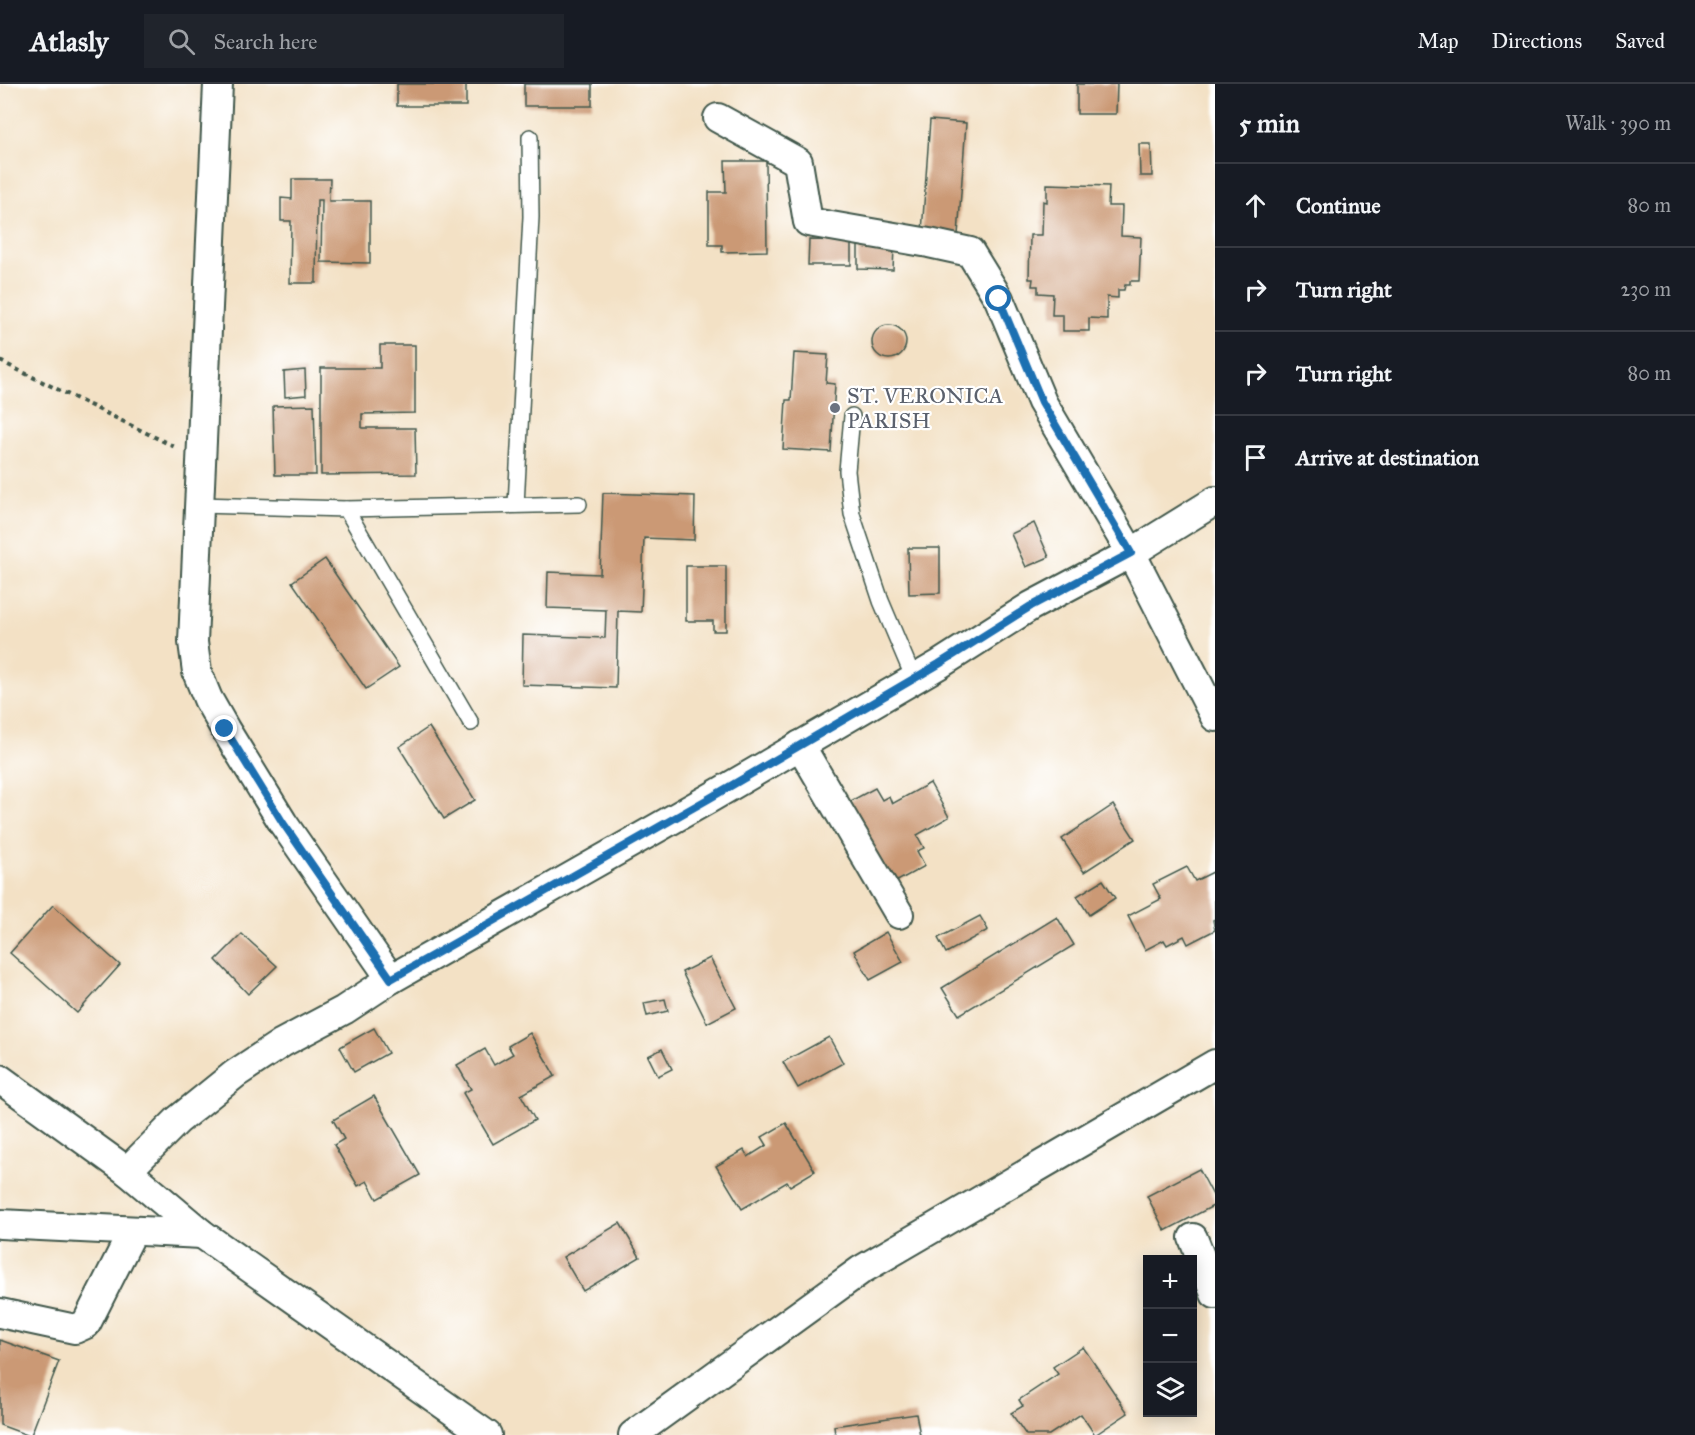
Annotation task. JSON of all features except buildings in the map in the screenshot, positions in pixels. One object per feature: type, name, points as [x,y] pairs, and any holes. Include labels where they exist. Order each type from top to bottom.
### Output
[{"type":"street","points":[[218,84],[194,642],[197,672],[208,699],[283,823],[391,979]]},
{"type":"street","points":[[718,118],[798,162],[808,222],[970,252],[999,299],[1042,402],[1131,553],[1215,717]]},
{"type":"street","points":[[127,1171],[178,1120],[235,1074],[282,1043],[344,1010],[391,979],[710,798],[914,679],[1031,606],[1131,553],[1215,501]]},
{"type":"street","points":[[800,745],[899,914]]},
{"type":"street","points":[[633,1435],[861,1270],[1215,1064]]},
{"type":"street","points":[[0,1079],[127,1171],[202,1234],[487,1435]]},
{"type":"street","points":[[0,1224],[202,1234]]},
{"type":"street","points":[[0,1313],[75,1329],[86,1324],[134,1231]]},
{"type":"street","points":[[1193,1238],[1215,1294]]},
{"type":"lane","points":[[516,505],[531,217],[531,137]]},
{"type":"lane","points":[[852,416],[847,471],[852,514],[881,601],[914,679]]},
{"type":"lane","points":[[199,505],[346,509],[579,504]]},
{"type":"lane","points":[[346,509],[471,723]]},
{"type":"path","points":[[0,361],[202,461]]},
{"type":"place","name":"ST. VERONICA PARISH","points":[[835,408]]},
{"type":"route","points":[[225,729],[283,823],[391,979],[710,798],[939,664],[1031,606],[1131,553],[1042,402],[999,299]]}]
